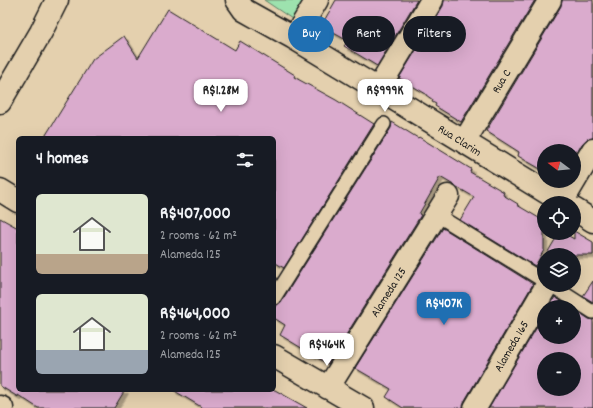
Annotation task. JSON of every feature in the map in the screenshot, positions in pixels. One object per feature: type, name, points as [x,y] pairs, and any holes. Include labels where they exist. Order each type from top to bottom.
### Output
[{"type":"street","points":[[0,102],[41,32],[57,0]]},
{"type":"street","name":"Rua Clarim","points":[[236,0],[244,10],[288,35]]},
{"type":"street","points":[[307,16],[317,0]]},
{"type":"street","points":[[378,89],[432,0]]},
{"type":"street","name":"Rua C","points":[[464,142],[550,0]]},
{"type":"street","name":"Rua Clarim","points":[[317,52],[552,196]]},
{"type":"street","points":[[571,196],[593,150]]},
{"type":"street","points":[[0,190],[16,200]]},
{"type":"street","name":"Alameda 125","points":[[328,388],[448,196]]},
{"type":"street","name":"Rua Clarim","points":[[581,214],[593,221]]},
{"type":"street","name":"Alameda 165","points":[[475,408],[543,292]]},
{"type":"street","points":[[276,357],[363,408]]},
{"type":"lane","points":[[276,295],[384,124]]},
{"type":"lane","points":[[437,215],[537,277]]},
{"type":"lane","points":[[562,292],[593,312]]},
{"type":"green space","points":[[264,0],[309,0],[301,16],[288,16]]},
{"type":"building","points":[[336,0],[417,0],[407,16],[403,16],[403,23],[395,36],[395,16],[342,16],[342,38],[334,33],[334,16],[327,16]]},
{"type":"building","points":[[444,0],[535,0],[461,122],[435,106],[436,104],[432,102],[433,100],[426,94],[399,78],[415,52],[466,52],[466,16],[437,16],[443,6]]},
{"type":"building","points":[[562,0],[593,0],[593,138],[587,139],[581,146],[581,144],[537,144],[537,167],[518,156],[519,152],[486,131],[561,6]]},
{"type":"building","points":[[168,9],[235,50],[240,41],[295,75],[294,77],[336,100],[374,124],[284,268],[276,263],[276,136],[45,136],[93,59],[124,36],[138,58]]},
{"type":"building","points":[[354,52],[385,52],[377,66]]},
{"type":"building","points":[[392,122],[471,169],[470,172],[504,192],[503,195],[537,217],[537,240],[544,240],[544,248],[537,248],[537,262],[535,266],[460,220],[474,197],[440,177],[419,214],[421,215],[328,364],[280,335],[285,325],[276,319],[276,305],[281,302],[391,128]]},
{"type":"building","points":[[0,218],[16,227],[16,392],[124,392],[114,408],[38,408],[18,395],[18,397],[0,386]]},
{"type":"building","points":[[443,228],[533,284],[464,402],[463,408],[403,408],[386,397],[391,389],[355,368]]},
{"type":"building","points":[[581,235],[593,242],[593,255],[581,255],[581,248],[550,248],[555,240],[581,240]]},
{"type":"building","points":[[593,281],[593,302],[583,296]]},
{"type":"building","points":[[581,314],[593,320],[593,408],[489,408],[537,327],[537,344],[581,344]]},
{"type":"building","points":[[276,391],[307,408],[203,408],[176,392],[276,392]]}]
